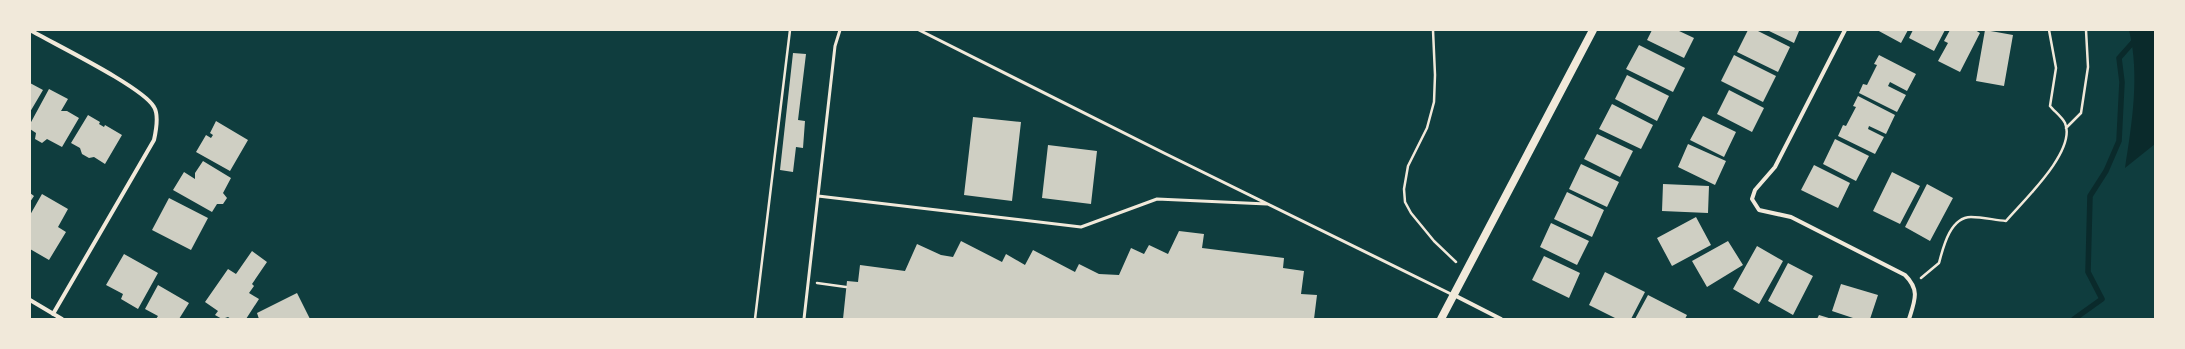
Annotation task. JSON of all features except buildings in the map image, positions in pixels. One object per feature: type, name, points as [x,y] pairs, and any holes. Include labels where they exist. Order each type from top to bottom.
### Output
[{"type":"main road","points":[[1441,319],[1592,30]]},
{"type":"street","points":[[30,30],[138,91],[155,107],[156,116],[154,140],[53,314]]},
{"type":"street","points":[[1845,30],[1775,167],[1755,190],[1752,199],[1758,210],[1791,217],[1905,275],[1913,284],[1915,300],[1909,319]]},
{"type":"street","points":[[1453,295],[1501,319]]},
{"type":"street","points":[[30,300],[62,319]]},
{"type":"lane","points":[[804,319],[835,46],[840,30]]},
{"type":"lane","points":[[919,30],[1453,295]]},
{"type":"lane","points":[[818,196],[1081,227],[1156,199],[1268,204]]},
{"type":"path","points":[[755,319],[790,30]]},
{"type":"path","points":[[1433,30],[1435,75],[1434,102],[1426,128],[1408,166],[1404,189],[1405,202],[1411,213],[1450,258],[1467,268]]},
{"type":"path","points":[[1913,284],[1940,263],[1943,245],[1955,225],[1969,217],[2006,221],[2059,158],[2066,138],[2065,123],[2050,106],[2056,68],[2049,30]]},
{"type":"path","points":[[2065,129],[2081,113],[2088,68],[2086,30]]},
{"type":"path","points":[[809,282],[846,287]]},
{"type":"water","points":[[2129,30],[2155,30],[2155,144],[2125,168],[2134,99],[2134,64]]},
{"type":"waterway","points":[[2074,319],[2102,299],[2088,272],[2090,196],[2106,171],[2119,141],[2122,82],[2119,58],[2144,30]]}]
